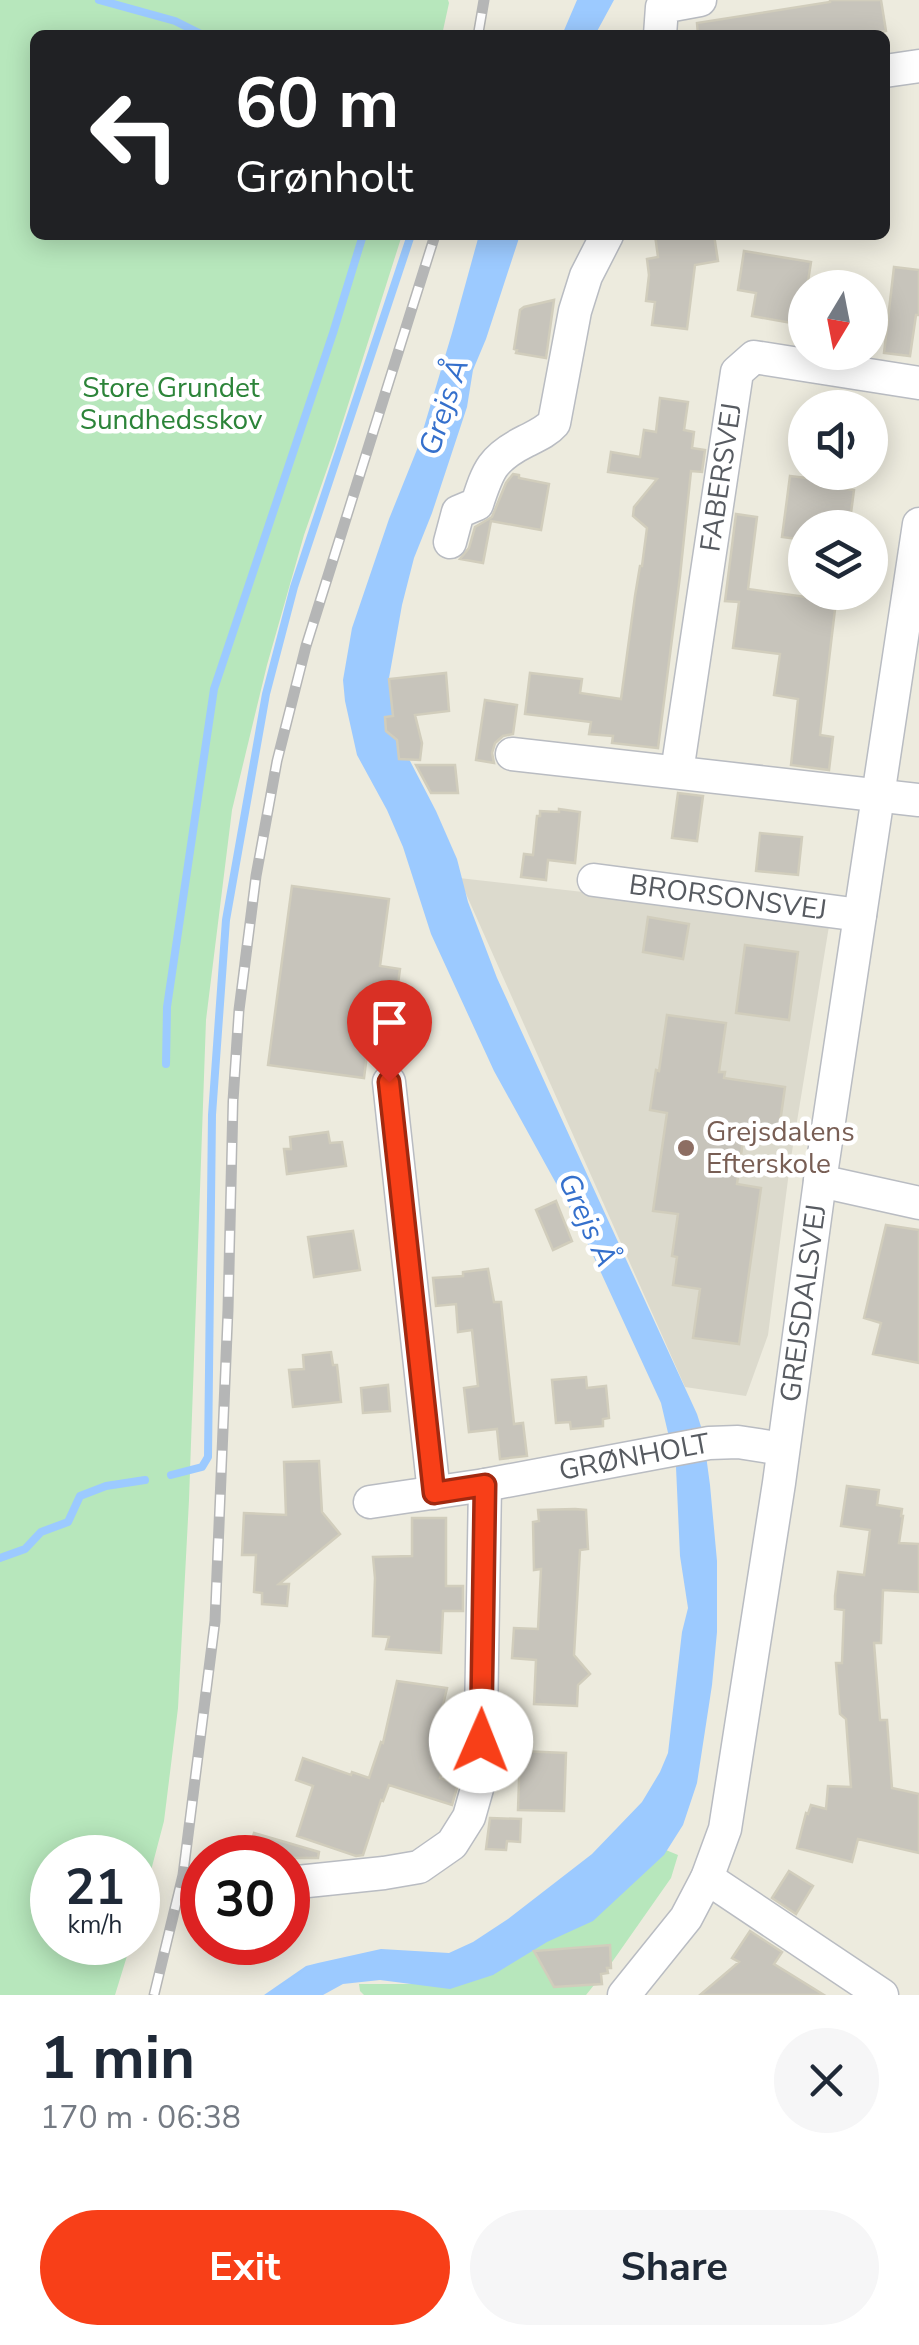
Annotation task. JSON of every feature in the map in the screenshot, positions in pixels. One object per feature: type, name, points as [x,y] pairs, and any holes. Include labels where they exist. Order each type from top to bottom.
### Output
[{"type":"street","points":[[662,21],[700,0]]},
{"type":"street","points":[[450,542],[458,512],[476,504],[489,468],[554,424],[576,310],[586,276],[604,240]]},
{"type":"street","name":"FABERSVEJ","points":[[677,772],[737,372],[754,358],[919,383]]},
{"type":"street","name":"GREJSDALSVEJ","points":[[624,1995],[686,1918],[707,1878],[725,1829],[877,796],[915,581],[919,524]]},
{"type":"street","points":[[512,754],[919,800]]},
{"type":"street","name":"BRORSONSVEJ","points":[[594,880],[860,914]]},
{"type":"street","points":[[389,1082],[434,1493]]},
{"type":"street","points":[[820,1180],[919,1203]]},
{"type":"street","name":"GRØNHOLT","points":[[370,1502],[709,1443],[738,1442],[783,1449]]},
{"type":"street","points":[[310,1881],[420,1867],[452,1844],[470,1817],[480,1778],[485,1485]]},
{"type":"street","points":[[707,1878],[872,1992]]},
{"type":"shaded area","name":"Grejsdalens Efterskole","points":[[459,878],[830,920],[790,1164],[768,1335],[746,1396],[685,1387]]},
{"type":"green space","name":"Store Grundet Sundhedsskov","points":[[0,0],[448,0],[443,30],[30,30],[30,240],[400,240],[304,535],[232,810],[206,1020],[189,1500],[178,1708],[164,1821],[160,1836],[30,1835],[30,1965],[124,1965],[115,1995],[0,1995]]},
{"type":"green space","points":[[661,1848],[678,1855],[671,1878],[586,1995],[364,1995],[360,1991],[359,1984],[460,1984]]},
{"type":"water","points":[[577,0],[614,0],[598,30],[564,30]]},
{"type":"water","name":"Grejs Å","points":[[478,240],[518,240],[473,370],[467,407],[414,558],[389,678],[393,716],[385,718],[386,731],[396,734],[399,759],[409,759],[436,811],[457,859],[468,902],[497,978],[697,1414],[703,1433],[717,1561],[712,1685],[697,1783],[683,1825],[664,1855],[593,1921],[547,1942],[493,1975],[450,1989],[380,1980],[343,1984],[323,1995],[264,1995],[306,1966],[318,1963],[381,1949],[449,1953],[508,1919],[592,1854],[642,1802],[668,1753],[688,1608],[680,1556],[676,1467],[661,1403],[579,1225],[494,1071],[431,934],[387,810],[357,755],[343,680],[352,628],[418,447]]},
{"type":"building","points":[[881,0],[886,30],[698,30],[697,23],[830,2]]},
{"type":"building","points":[[656,240],[715,240],[718,261],[695,265],[687,329],[652,325],[655,302],[646,301],[647,259],[658,257]]},
{"type":"building","points":[[744,251],[811,262],[810,270],[788,270],[788,322],[752,316],[756,293],[738,290]]},
{"type":"building","points":[[894,267],[919,270],[919,315],[910,356],[888,353]]},
{"type":"building","points":[[554,300],[546,358],[516,353],[520,310]]},
{"type":"building","points":[[660,398],[688,402],[684,430],[694,432],[692,448],[705,450],[702,472],[691,471],[658,748],[612,743],[613,736],[589,734],[591,722],[525,714],[530,673],[582,679],[580,693],[621,699],[647,528],[633,516],[634,507],[657,479],[608,472],[611,452],[640,457],[644,430],[656,432]]},
{"type":"building","points":[[513,474],[549,484],[541,530],[491,521],[483,563],[460,559],[469,548],[475,527],[492,517]]},
{"type":"building","points":[[788,490],[854,490],[851,510],[788,510],[788,538],[782,537]]},
{"type":"building","points":[[736,514],[757,517],[748,589],[788,594],[788,610],[835,610],[820,735],[833,737],[829,770],[791,765],[798,699],[774,695],[780,654],[733,648],[739,602],[725,601]]},
{"type":"building","points":[[446,673],[449,711],[415,715],[422,743],[420,760],[399,759],[397,740],[386,731],[385,717],[393,716],[389,679]]},
{"type":"building","points":[[485,700],[517,705],[513,734],[495,743],[494,763],[476,760]]},
{"type":"building","points":[[416,765],[455,765],[458,793],[431,793]]},
{"type":"building","points":[[678,793],[703,796],[697,841],[672,838]]},
{"type":"building","points":[[540,811],[580,812],[575,863],[548,860],[546,880],[521,877],[524,854],[533,855],[537,816]]},
{"type":"building","points":[[760,833],[802,837],[798,875],[756,871]]},
{"type":"building","points":[[292,886],[389,899],[380,966],[400,969],[388,1057],[367,1055],[364,1078],[268,1065]]},
{"type":"building","points":[[648,917],[689,924],[683,959],[643,952]]},
{"type":"building","points":[[745,945],[798,952],[789,1020],[736,1013]]},
{"type":"building","points":[[667,1015],[726,1023],[719,1072],[725,1072],[724,1078],[785,1087],[779,1130],[745,1126],[737,1184],[761,1188],[739,1344],[693,1338],[700,1289],[673,1285],[677,1257],[672,1256],[678,1214],[653,1211],[667,1113],[650,1110]]},
{"type":"building","points":[[328,1132],[330,1143],[342,1142],[346,1166],[287,1174],[284,1149],[291,1149],[290,1137]]},
{"type":"building","points":[[556,1201],[572,1241],[553,1250],[536,1210]]},
{"type":"building","points":[[886,1225],[919,1230],[919,1363],[873,1354],[881,1323],[864,1318]]},
{"type":"building","points":[[353,1231],[360,1270],[314,1277],[308,1237]]},
{"type":"building","points":[[488,1269],[494,1302],[501,1302],[514,1424],[523,1423],[527,1456],[500,1459],[497,1429],[469,1432],[464,1388],[478,1386],[472,1330],[458,1332],[456,1304],[436,1306],[433,1278]]},
{"type":"building","points":[[331,1352],[333,1365],[337,1365],[341,1402],[293,1407],[289,1370],[304,1369],[303,1355]]},
{"type":"building","points":[[586,1377],[587,1388],[606,1386],[609,1418],[603,1419],[603,1426],[571,1429],[570,1422],[556,1423],[552,1380]]},
{"type":"building","points":[[388,1385],[390,1411],[363,1413],[361,1388]]},
{"type":"building","points":[[319,1461],[322,1512],[340,1534],[279,1584],[289,1584],[287,1606],[262,1604],[262,1593],[254,1592],[256,1555],[242,1555],[244,1513],[286,1515],[284,1462]]},
{"type":"building","points":[[847,1486],[879,1490],[877,1505],[902,1509],[899,1543],[919,1544],[919,1592],[883,1590],[881,1643],[874,1643],[880,1720],[887,1720],[892,1788],[919,1794],[919,1853],[858,1839],[852,1862],[797,1848],[811,1805],[826,1809],[828,1786],[851,1787],[846,1719],[840,1714],[836,1663],[842,1663],[844,1610],[835,1609],[835,1596],[838,1572],[864,1575],[870,1530],[841,1526]]},
{"type":"building","points":[[538,1510],[586,1510],[588,1549],[580,1550],[574,1655],[590,1674],[578,1685],[577,1706],[534,1704],[536,1660],[512,1658],[514,1628],[538,1629],[541,1569],[534,1570],[533,1522],[539,1521]]},
{"type":"building","points":[[412,1518],[446,1518],[446,1586],[463,1586],[463,1611],[443,1611],[441,1653],[386,1649],[389,1637],[373,1636],[373,1557],[412,1556]]},
{"type":"building","points":[[397,1681],[447,1688],[440,1718],[458,1723],[440,1778],[458,1784],[452,1805],[389,1785],[363,1855],[310,1840],[310,1835],[297,1835],[313,1786],[296,1780],[303,1758],[369,1778],[383,1743]]},
{"type":"building","points":[[520,1751],[566,1753],[564,1811],[518,1810]]},
{"type":"building","points":[[490,1818],[521,1819],[520,1842],[507,1841],[506,1850],[486,1849]]},
{"type":"building","points":[[310,1849],[319,1852],[318,1858],[310,1858]]},
{"type":"building","points":[[789,1871],[813,1886],[796,1914],[772,1898]]},
{"type":"building","points":[[750,1931],[782,1952],[774,1964],[824,1995],[700,1995],[739,1962],[732,1958]]},
{"type":"building","points":[[610,1945],[611,1968],[601,1974],[602,1984],[554,1987],[534,1951]]},
{"type":"waterway","points":[[99,0],[175,21],[193,30]]},
{"type":"waterway","points":[[166,1064],[167,1007],[214,689],[361,240]]},
{"type":"waterway","points":[[171,1475],[202,1467],[208,1457],[212,1115],[226,920],[266,694],[294,587],[409,240]]},
{"type":"waterway","points":[[0,1558],[25,1549],[41,1532],[68,1522],[80,1496],[106,1486],[145,1480]]},
{"type":"railway","points":[[479,30],[484,0]]},
{"type":"railway","points":[[154,1995],[183,1875],[215,1621],[233,1101],[239,1010],[256,876],[277,761],[306,646],[433,240]]},
{"type":"place","name":"Grejsdalens Efterskole","points":[[686,1148]]},
{"type":"route","points":[[389,1082],[434,1493],[485,1485],[481,1741]]}]
